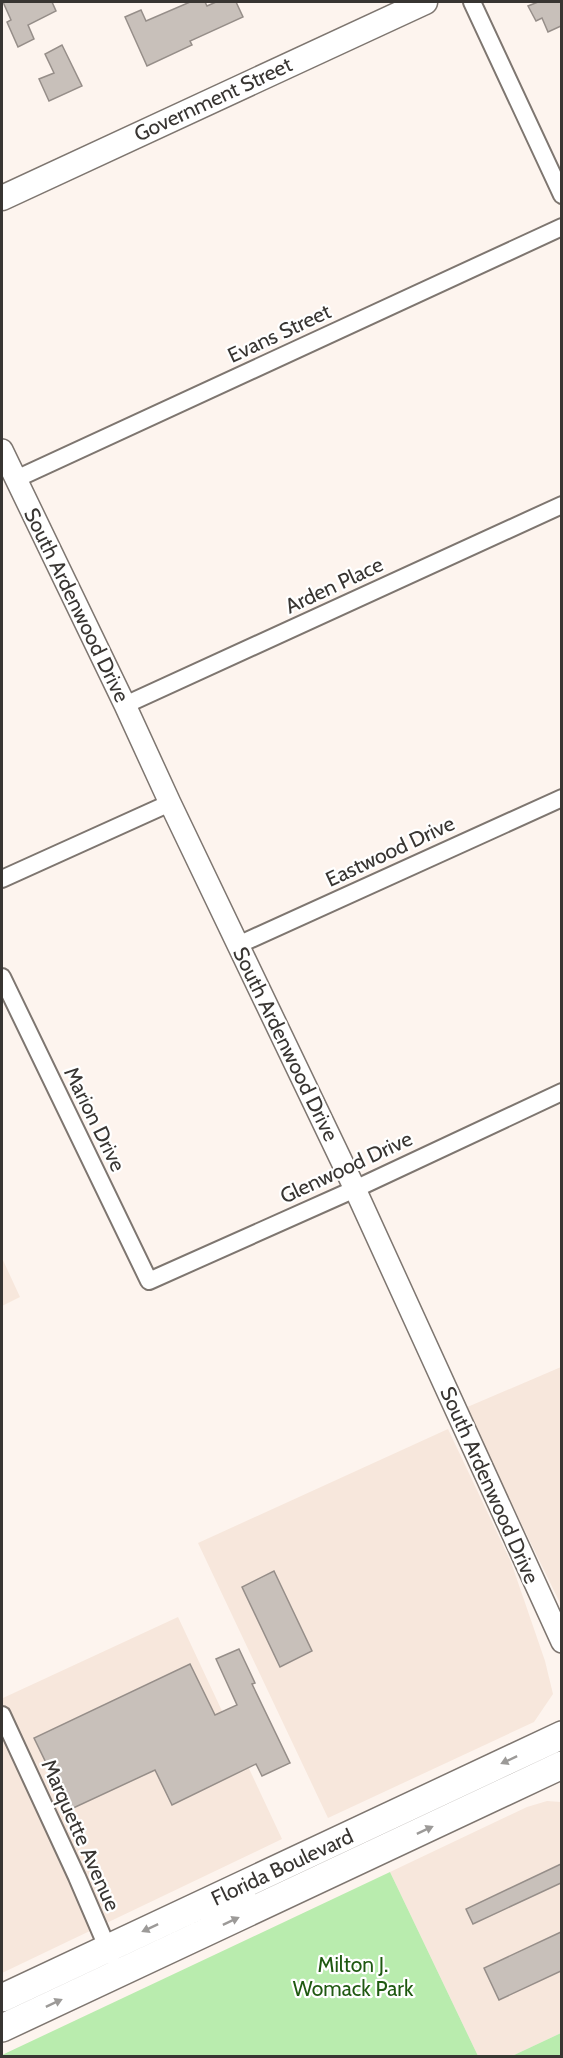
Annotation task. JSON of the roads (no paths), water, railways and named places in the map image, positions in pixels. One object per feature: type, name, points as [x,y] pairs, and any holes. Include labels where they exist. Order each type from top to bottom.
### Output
[{"type":"main road","name":"Government Street","points":[[2,198],[425,2]]},
{"type":"main road","name":"Florida Boulevard","points":[[2,1998],[561,1735]]},
{"type":"main road","name":"Florida Boulevard","points":[[2,2028],[561,1765]]},
{"type":"street","points":[[472,2],[561,195]]},
{"type":"street","name":"Evans Street","points":[[16,479],[561,227]]},
{"type":"street","name":"South Ardenwood Drive","points":[[2,450],[355,1189],[561,1642]]},
{"type":"street","name":"Arden Place","points":[[125,705],[561,505]]},
{"type":"street","name":"Eastwood Drive","points":[[238,945],[561,798]]},
{"type":"street","points":[[2,879],[170,803]]},
{"type":"street","name":"Marion Drive","points":[[2,977],[148,1281]]},
{"type":"street","name":"Glenwood Drive","points":[[148,1281],[355,1189],[561,1092]]},
{"type":"street","name":"Marquette Avenue","points":[[2,1715],[77,1877],[118,1973]]},
{"type":"park label","name":"Milton J. Womack Park","points":[[353,1976]]}]
